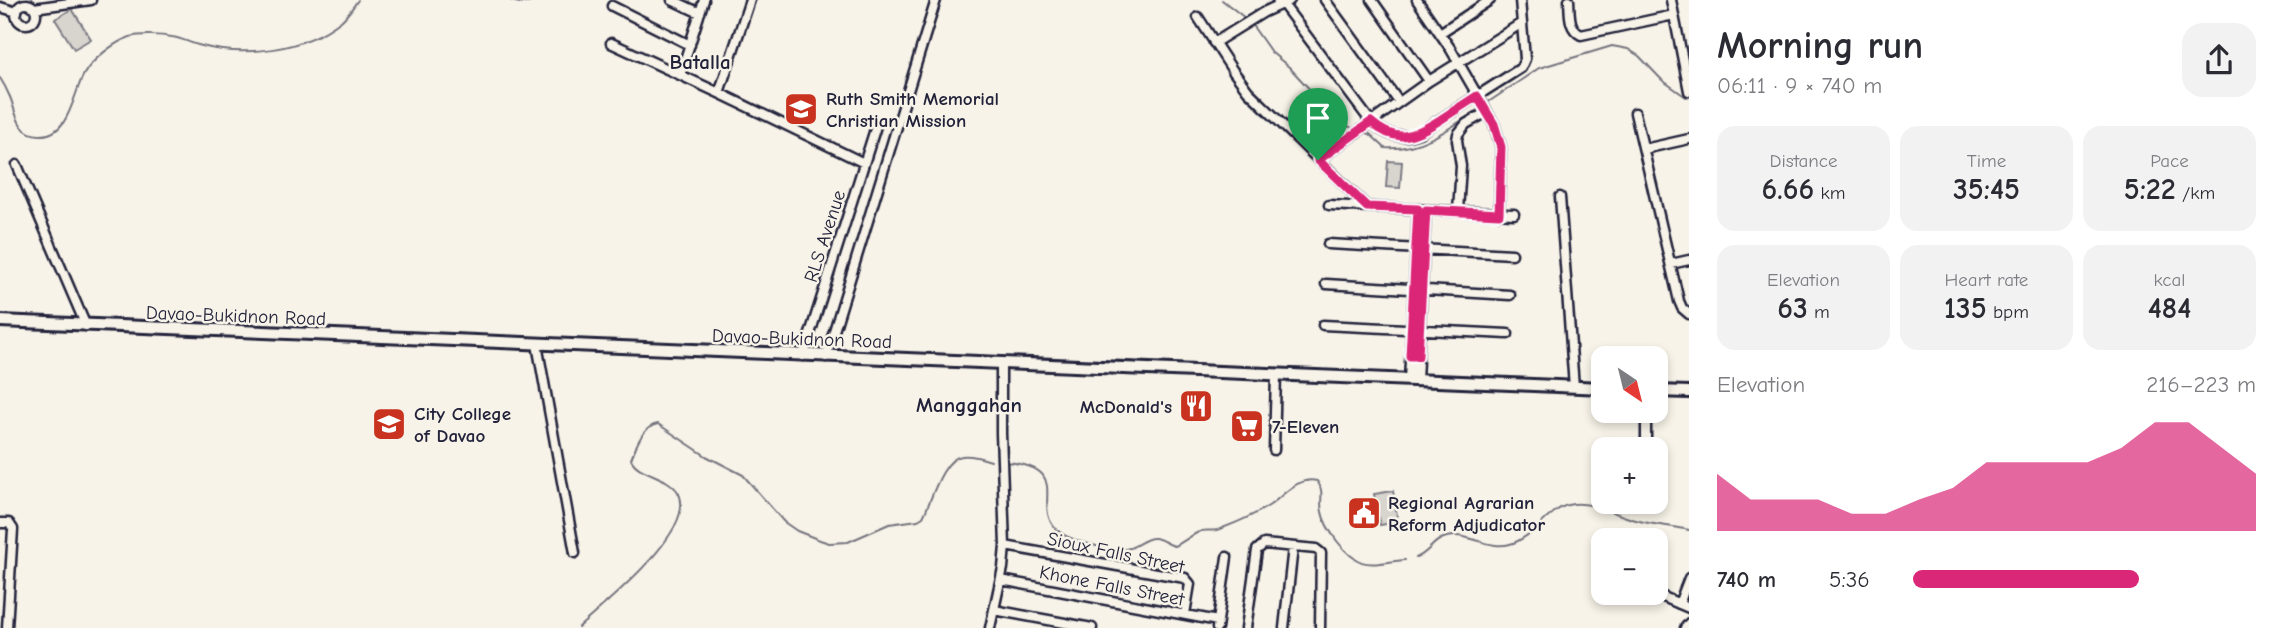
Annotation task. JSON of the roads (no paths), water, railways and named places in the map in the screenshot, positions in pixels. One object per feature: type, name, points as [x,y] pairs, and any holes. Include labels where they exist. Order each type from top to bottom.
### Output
[{"type":"highway","name":"Davao-Bukidnon Road","points":[[0,321],[1591,388]]},
{"type":"highway","points":[[1668,391],[1689,392]]},
{"type":"street","points":[[34,8],[91,0]]},
{"type":"street","points":[[672,0],[700,13]]},
{"type":"street","points":[[680,75],[704,0]]},
{"type":"street","points":[[719,93],[750,0]]},
{"type":"street","points":[[826,357],[936,0]]},
{"type":"street","points":[[1325,0],[1399,102]]},
{"type":"street","points":[[1372,0],[1429,81]]},
{"type":"street","points":[[1440,33],[1490,0]]},
{"type":"street","points":[[1214,43],[1283,1],[1371,122],[1391,134],[1411,136],[1524,65],[1520,0]]},
{"type":"street","points":[[1569,0],[1572,27],[1581,35],[1674,15]]},
{"type":"street","points":[[1671,0],[1689,92]]},
{"type":"street","points":[[1419,1],[1494,124],[1501,147],[1499,214]]},
{"type":"street","points":[[0,7],[19,5],[29,4],[34,8],[35,17],[29,23],[19,21],[19,5]]},
{"type":"street","points":[[612,6],[690,45]]},
{"type":"street","points":[[1198,17],[1241,83],[1367,207]]},
{"type":"street","points":[[1318,160],[1429,81],[1522,23]]},
{"type":"street","points":[[611,43],[864,163]]},
{"type":"street","points":[[1458,211],[1461,166],[1458,134],[1466,124],[1487,112]]},
{"type":"street","points":[[1635,113],[1679,301],[1689,314]]},
{"type":"street","name":"RLS Avenue","points":[[803,356],[876,126]]},
{"type":"street","points":[[1644,149],[1689,139]]},
{"type":"street","points":[[17,165],[86,326]]},
{"type":"street","points":[[1560,197],[1574,387]]},
{"type":"street","points":[[1329,205],[1514,214]]},
{"type":"street","points":[[1413,380],[1422,210]]},
{"type":"street","points":[[1328,244],[1512,254]]},
{"type":"street","points":[[1671,264],[1689,260]]},
{"type":"street","points":[[1326,284],[1510,295]]},
{"type":"street","points":[[1324,326],[1508,334]]},
{"type":"street","points":[[537,344],[575,553]]},
{"type":"street","points":[[990,628],[1001,580],[1005,546],[1001,363]]},
{"type":"street","points":[[1273,450],[1276,374]]},
{"type":"street","points":[[0,523],[11,525],[13,529],[6,628]]},
{"type":"street","points":[[1246,628],[1256,550],[1264,544],[1320,551],[1320,628]]},
{"type":"street","name":"Sioux Falls Street","points":[[1005,546],[1188,579],[1190,584],[1185,614]]},
{"type":"street","points":[[1284,628],[1293,547]]},
{"type":"street","points":[[1217,625],[1227,557]]},
{"type":"street","points":[[1679,604],[1689,579]]},
{"type":"street","name":"Khone Falls Street","points":[[1001,580],[1185,614],[1217,625]]},
{"type":"street","points":[[1668,599],[1689,608]]},
{"type":"street","points":[[994,610],[1092,628]]},
{"type":"street","points":[[1685,628],[1689,623]]},
{"type":"waterway","points":[[0,78],[22,127],[32,134],[50,133],[58,129],[64,121],[88,68],[117,43],[135,36],[157,35],[216,49],[272,49],[291,45],[326,31],[344,19],[358,0]]},
{"type":"waterway","points":[[510,0],[524,3],[537,0]]},
{"type":"waterway","points":[[1222,0],[1245,18]]},
{"type":"waterway","points":[[1252,25],[1271,52],[1289,67],[1341,123],[1354,129]]},
{"type":"waterway","points":[[1487,103],[1539,68],[1612,46],[1628,49],[1639,56],[1662,80],[1686,97]]},
{"type":"waterway","points":[[1364,132],[1385,148],[1411,146],[1436,136],[1480,108]]},
{"type":"waterway","points":[[578,628],[626,585],[662,545],[675,526],[681,508],[678,492],[667,482],[640,468],[631,459],[648,428],[658,424],[706,456],[743,475],[784,522],[797,531],[829,543],[848,542],[889,524],[918,520],[923,517],[943,472],[955,459],[969,456],[991,461]]},
{"type":"waterway","points":[[1006,462],[1027,466],[1039,472],[1045,480],[1050,520],[1057,530],[1092,545],[1123,549],[1155,538],[1175,546],[1202,531],[1217,530],[1252,515],[1297,484],[1310,480],[1317,481],[1319,485],[1324,520],[1345,551],[1367,563],[1405,560]]},
{"type":"waterway","points":[[1416,558],[1441,539],[1450,536],[1493,545],[1510,544],[1526,536],[1561,508],[1576,504],[1594,506],[1642,522],[1689,530]]},
{"type":"place","name":"Ruth Smith Memorial Christian Mission","points":[[801,109]]},
{"type":"place","name":"McDonald's","points":[[1196,406]]},
{"type":"place","name":"City College of Davao","points":[[389,424]]},
{"type":"place","name":"7-Eleven","points":[[1247,426]]},
{"type":"place","name":"Regional Agrarian Reform Adjudicator","points":[[1364,513]]},
{"type":"district","name":"Batalla","points":[[700,62]]},
{"type":"district","name":"Manggahan","points":[[969,405]]}]
